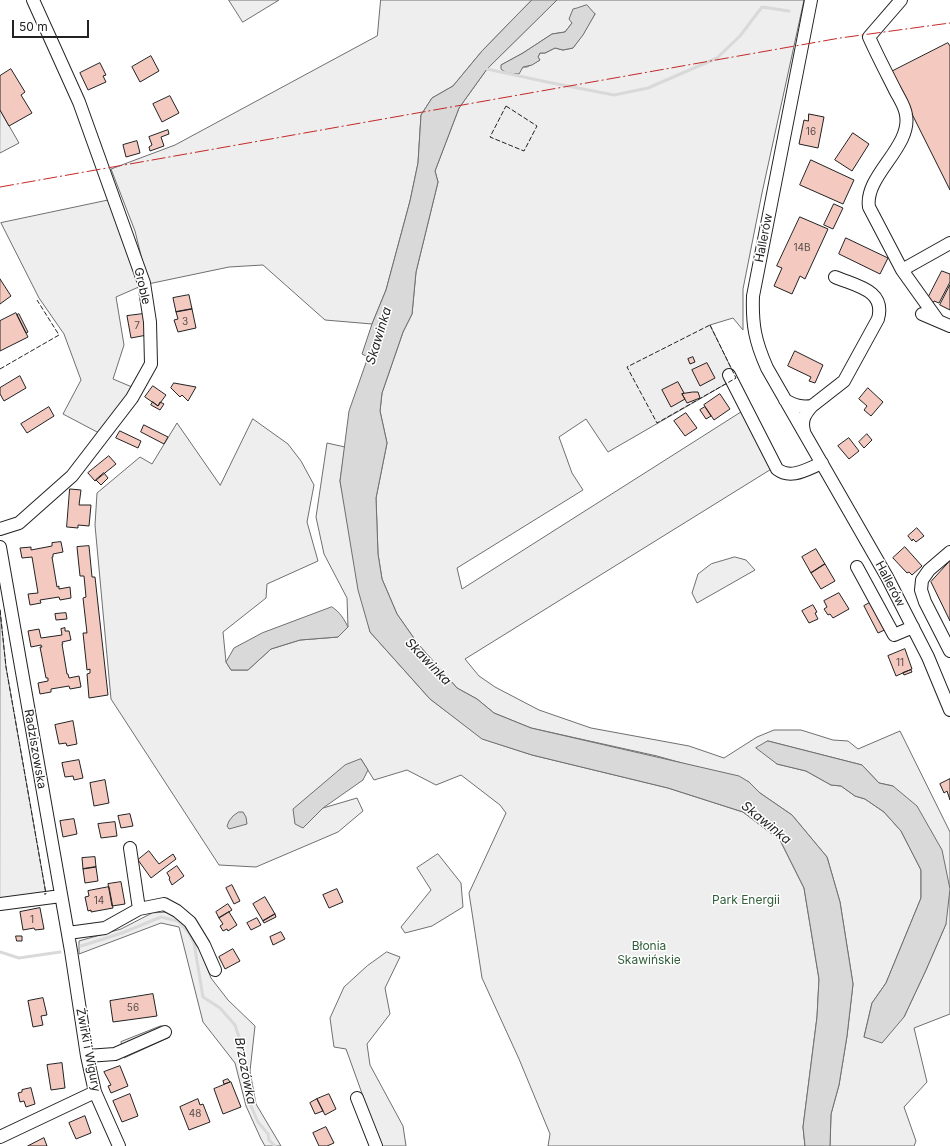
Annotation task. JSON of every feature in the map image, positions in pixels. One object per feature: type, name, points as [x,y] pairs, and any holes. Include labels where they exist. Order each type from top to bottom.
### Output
[{"type":"street","name":"Groble","points":[[0,529],[19,522],[72,476],[132,398],[151,364],[150,322],[144,283],[79,102],[33,0]]},
{"type":"street","name":"Hallerów","points":[[811,0],[753,296],[753,325],[756,340],[767,368],[868,542],[928,657],[950,710]]},
{"type":"street","points":[[901,0],[869,37],[904,108],[907,121],[904,135],[872,188],[868,203],[902,270],[937,320]]},
{"type":"street","points":[[902,270],[950,243]]},
{"type":"street","points":[[804,432],[802,425],[806,412],[844,381],[881,312],[880,304],[871,292],[835,277]]},
{"type":"street","points":[[922,314],[950,326]]},
{"type":"street","points":[[729,375],[777,469],[783,474],[792,475],[822,463]]},
{"type":"street","points":[[785,400],[798,406],[812,406]]},
{"type":"street","name":"Radziszowska","points":[[0,547],[71,951]]},
{"type":"street","points":[[950,552],[929,570],[922,580],[921,590],[925,602],[950,651]]},
{"type":"street","points":[[857,567],[894,635],[913,627]]},
{"type":"street","points":[[130,848],[139,909]]},
{"type":"street","points":[[0,904],[61,896]]},
{"type":"street","points":[[68,933],[105,928],[139,909],[164,904],[184,916],[190,922],[199,934],[215,970]]},
{"type":"street","name":"Żwirki i Wigury","points":[[71,951],[87,1056],[95,1092],[119,1146]]},
{"type":"street","points":[[87,1056],[115,1054],[165,1032]]},
{"type":"street","points":[[0,1138],[95,1092]]},
{"type":"street","points":[[357,1098],[376,1146]]},
{"type":"green space","points":[[229,0],[279,0],[243,22]]},
{"type":"green space","points":[[381,0],[532,0],[482,51],[453,86],[432,98],[421,115],[418,163],[410,201],[386,290],[372,324],[325,320],[263,265],[229,267],[148,284],[135,231],[111,169],[175,145],[377,36]]},
{"type":"green space","points":[[557,0],[804,0],[762,193],[743,289],[743,330],[733,318],[710,325],[736,378],[608,452],[586,419],[559,437],[572,473],[583,490],[457,568],[462,589],[744,410],[773,468],[465,659],[479,676],[495,687],[539,710],[591,728],[689,746],[724,758],[757,737],[774,730],[801,730],[833,740],[848,741],[858,749],[900,731],[950,832],[950,1014],[914,1028],[927,1082],[904,1107],[916,1141],[914,1146],[830,1146],[831,1114],[839,1085],[853,984],[840,902],[827,857],[792,815],[760,793],[749,782],[657,756],[531,728],[494,713],[477,699],[457,688],[418,644],[397,614],[382,579],[378,554],[376,498],[387,443],[380,411],[382,393],[403,332],[412,314],[416,272],[438,182],[435,171],[459,108],[487,69]],"holes":[[[595,14],[573,48],[563,50],[555,48],[545,53],[540,53],[538,57],[540,60],[527,67],[523,67],[520,70],[501,65],[552,34],[565,32],[572,23]],[[768,741],[862,765],[879,783],[893,786],[946,924],[904,1017],[864,1037],[872,1003],[886,983],[921,898],[921,870],[901,831],[884,812],[865,799],[855,796],[841,786],[831,785],[806,771],[777,764]]]},
{"type":"green space","points":[[110,200],[141,286],[116,297],[124,345],[113,379],[132,387],[126,399],[99,433],[63,414],[81,380],[64,334],[39,298],[1,223]]},
{"type":"green space","points":[[253,419],[288,444],[301,461],[314,485],[307,522],[318,561],[267,584],[266,598],[223,632],[226,662],[231,670],[248,670],[271,649],[300,640],[338,637],[348,627],[347,598],[324,554],[316,517],[327,443],[345,447],[340,481],[370,632],[430,699],[483,739],[532,755],[668,788],[743,812],[780,840],[804,888],[819,979],[817,1017],[803,1127],[805,1146],[548,1146],[550,1134],[519,1059],[482,978],[469,893],[506,813],[500,805],[461,775],[436,785],[407,770],[374,780],[361,759],[303,828],[323,808],[357,798],[363,811],[338,832],[256,867],[219,865],[111,699],[95,525],[97,493],[140,457],[152,464],[177,423],[220,485]]},
{"type":"green space","points":[[735,557],[746,560],[755,570],[697,603],[692,593],[698,574],[711,564]]},
{"type":"green space","points":[[0,610],[6,667],[46,894],[0,900]]},
{"type":"green space","points":[[438,854],[461,883],[463,907],[432,926],[405,933],[401,927],[431,890],[417,868]]},
{"type":"green space","points":[[171,912],[189,922],[211,978],[228,1000],[255,1026],[250,1071],[256,1104],[281,1146],[265,1146],[246,1106],[235,1063],[203,1022],[179,927],[161,923],[79,954],[79,941],[121,929],[152,913]]},
{"type":"green space","points":[[387,952],[400,957],[385,988],[390,1014],[367,1044],[370,1065],[403,1126],[406,1146],[381,1146],[346,1049],[334,1047],[330,1018],[344,987],[367,966]]},
{"type":"shaded area","points":[[0,110],[19,143],[0,153]]},
{"type":"shaded area","points":[[161,1026],[165,1027],[170,1037],[124,1058],[121,1042]]},
{"type":"water","name":"Skawinka","points":[[532,0],[557,0],[487,69],[459,108],[435,171],[438,182],[416,272],[412,314],[403,332],[382,393],[380,411],[387,443],[376,498],[378,554],[382,579],[397,614],[418,644],[457,688],[477,699],[494,713],[531,728],[739,776],[749,782],[760,793],[792,815],[827,857],[840,902],[853,984],[839,1085],[831,1114],[830,1146],[805,1146],[803,1127],[817,1017],[819,979],[804,888],[780,840],[743,812],[668,788],[532,755],[482,739],[430,699],[370,632],[358,590],[340,481],[349,411],[368,357],[362,354],[386,290],[410,201],[418,163],[421,115],[432,98],[453,86],[482,51]]},
{"type":"water","points":[[587,5],[595,14],[583,35],[573,48],[563,50],[555,48],[545,53],[540,53],[538,57],[540,60],[532,65],[523,67],[519,74],[506,73],[501,69],[501,65],[552,34],[565,32],[572,23],[569,19],[573,9]]},
{"type":"water","points":[[332,607],[342,616],[348,627],[338,637],[300,640],[271,649],[248,670],[231,670],[226,662],[234,648],[262,633]]},
{"type":"water","points":[[768,741],[862,765],[879,783],[893,786],[917,806],[942,850],[950,889],[946,924],[904,1017],[882,1043],[864,1037],[872,1003],[886,983],[921,898],[921,870],[901,831],[884,812],[865,799],[855,796],[841,786],[831,785],[806,771],[777,764],[756,748]]},
{"type":"water","points":[[361,759],[368,770],[363,780],[323,808],[303,828],[295,824],[293,809],[345,765]]},
{"type":"water","points":[[239,812],[243,812],[246,817],[247,824],[229,829],[227,826],[229,821]]},
{"type":"building","points":[[948,43],[950,46],[950,190],[891,72]]},
{"type":"building","points":[[151,56],[159,71],[140,82],[132,67]]},
{"type":"building","points":[[100,63],[106,75],[103,76],[106,82],[88,90],[80,73]]},
{"type":"building","points":[[11,69],[25,92],[21,95],[32,113],[9,126],[0,110],[0,76]]},
{"type":"building","points":[[170,96],[179,113],[162,122],[153,104]]},
{"type":"building","points":[[809,114],[824,117],[818,148],[799,144],[804,120],[808,121]]},
{"type":"building","points":[[168,130],[169,134],[161,137],[164,146],[150,151],[149,147],[152,145],[149,137]]},
{"type":"building","points":[[853,133],[869,144],[852,171],[835,160]]},
{"type":"building","points":[[137,141],[140,153],[126,157],[123,145]]},
{"type":"building","points":[[811,160],[854,180],[843,204],[800,185]]},
{"type":"building","points":[[834,204],[843,208],[833,229],[824,225]]},
{"type":"building","points":[[800,217],[828,229],[805,279],[800,276],[792,294],[774,286],[782,268],[777,266]]},
{"type":"building","points":[[846,238],[888,258],[880,274],[839,254]]},
{"type":"building","points":[[942,271],[950,274],[950,282],[939,303],[934,301],[932,305],[926,302]]},
{"type":"building","points":[[0,279],[11,296],[0,304]]},
{"type":"building","points":[[950,285],[950,310],[940,305]]},
{"type":"building","points":[[189,295],[192,309],[176,312],[173,298]]},
{"type":"building","points":[[192,309],[196,328],[178,332],[174,320],[178,319],[176,312]]},
{"type":"building","points":[[16,313],[28,337],[0,351],[0,321]]},
{"type":"building","points":[[19,314],[28,332],[26,333],[17,315]]},
{"type":"building","points":[[143,314],[147,335],[131,338],[127,316]]},
{"type":"building","points":[[795,351],[823,365],[815,383],[809,381],[811,377],[788,366]]},
{"type":"building","points":[[693,357],[695,362],[690,364],[688,359]]},
{"type":"building","points":[[707,363],[715,378],[700,386],[692,370]]},
{"type":"building","points":[[20,376],[26,388],[4,401],[0,394],[0,388]]},
{"type":"building","points":[[678,382],[684,393],[682,394],[685,399],[671,407],[662,390]]},
{"type":"building","points":[[174,383],[196,387],[188,401],[182,395],[180,397],[171,388]]},
{"type":"building","points":[[153,386],[166,395],[158,406],[145,397]]},
{"type":"building","points":[[868,388],[883,402],[871,416],[864,410],[867,406],[859,399]]},
{"type":"building","points":[[698,392],[700,398],[687,403],[682,394]]},
{"type":"building","points":[[720,394],[730,409],[714,420],[704,405]]},
{"type":"building","points":[[153,402],[158,406],[160,402],[164,404],[160,410],[151,405]]},
{"type":"building","points":[[49,407],[54,416],[27,433],[21,424]]},
{"type":"building","points":[[705,407],[711,416],[706,419],[700,410]]},
{"type":"building","points":[[686,413],[697,428],[685,436],[674,421]]},
{"type":"building","points":[[144,425],[168,437],[164,444],[141,432]]},
{"type":"building","points":[[120,431],[141,441],[138,448],[116,438]]},
{"type":"building","points":[[867,434],[872,440],[864,448],[859,442]]},
{"type":"building","points":[[849,438],[859,451],[849,459],[838,446]]},
{"type":"building","points":[[109,456],[116,464],[95,481],[88,473]]},
{"type":"building","points":[[104,473],[108,478],[101,485],[96,480]]},
{"type":"building","points":[[70,489],[81,490],[79,505],[91,505],[89,526],[78,525],[78,528],[67,527]]},
{"type":"building","points":[[917,528],[924,536],[916,542],[913,539],[912,541],[908,536]]},
{"type":"building","points":[[61,542],[63,552],[53,554],[52,557],[57,587],[59,586],[59,589],[70,587],[71,598],[60,600],[59,597],[40,600],[41,603],[30,605],[28,594],[38,593],[32,557],[22,558],[20,548],[31,547],[31,550],[52,546],[52,543]]},
{"type":"building","points":[[89,546],[92,577],[95,577],[108,695],[89,698],[87,674],[90,673],[90,669],[87,670],[83,633],[87,633],[83,598],[86,597],[84,576],[80,576],[77,547]]},
{"type":"building","points":[[905,547],[922,566],[912,575],[909,572],[907,573],[893,558]]},
{"type":"building","points":[[816,549],[825,564],[811,573],[802,557]]},
{"type":"building","points":[[950,561],[950,621],[931,582]]},
{"type":"building","points":[[825,564],[835,581],[821,589],[811,573]]},
{"type":"building","points":[[839,593],[849,609],[833,618],[830,614],[828,615],[824,609],[827,607],[824,601]]},
{"type":"building","points":[[875,600],[889,628],[878,633],[864,606]]},
{"type":"building","points":[[813,605],[817,612],[815,613],[818,619],[809,623],[802,611]]},
{"type":"building","points":[[66,613],[67,619],[56,620],[55,614]]},
{"type":"building","points":[[65,628],[65,631],[69,631],[71,640],[62,642],[67,674],[69,678],[79,676],[81,687],[70,689],[69,686],[51,689],[51,692],[40,694],[38,683],[48,681],[48,678],[46,678],[40,647],[42,647],[41,645],[31,647],[28,631],[39,629],[41,638],[62,635],[61,629]]},
{"type":"building","points":[[905,649],[912,669],[896,676],[888,656]]},
{"type":"building","points":[[911,670],[912,672],[904,675],[903,673]]},
{"type":"building","points":[[73,721],[77,744],[67,746],[66,743],[59,744],[55,725]]},
{"type":"building","points":[[79,760],[83,778],[74,780],[73,776],[65,777],[62,763]]},
{"type":"building","points":[[950,779],[950,800],[947,791],[944,793],[940,784]]},
{"type":"building","points":[[105,780],[109,803],[94,806],[90,783]]},
{"type":"building","points":[[130,814],[133,826],[121,828],[118,816]]},
{"type":"building","points":[[74,819],[77,834],[63,837],[60,821]]},
{"type":"building","points":[[115,822],[117,836],[101,838],[98,824]]},
{"type":"building","points":[[149,851],[159,864],[173,854],[176,859],[151,878],[138,860]]},
{"type":"building","points":[[95,857],[96,867],[83,869],[82,858]]},
{"type":"building","points":[[177,866],[184,876],[172,885],[167,873]]},
{"type":"building","points":[[96,867],[98,881],[85,883],[83,869]]},
{"type":"building","points":[[121,882],[125,904],[112,906],[108,884]]},
{"type":"building","points":[[232,885],[240,901],[234,904],[226,888]]},
{"type":"building","points":[[109,887],[113,908],[91,912],[91,910],[88,911],[85,897],[89,896],[88,891]]},
{"type":"building","points":[[337,889],[343,902],[329,908],[323,895]]},
{"type":"building","points":[[265,897],[275,914],[263,921],[253,904]]},
{"type":"building","points":[[228,904],[232,910],[219,918],[216,912]]},
{"type":"building","points":[[40,908],[44,929],[35,930],[34,928],[23,930],[20,912]]},
{"type":"building","points":[[229,912],[237,925],[228,931],[227,929],[223,931],[220,926],[223,924],[219,918]]},
{"type":"building","points":[[275,914],[276,917],[264,923],[263,921]]},
{"type":"building","points":[[257,918],[261,925],[251,930],[247,923]]},
{"type":"building","points":[[281,932],[285,939],[273,945],[270,937]]},
{"type":"building","points":[[16,936],[22,936],[22,941],[17,941]]},
{"type":"building","points":[[233,949],[240,961],[225,969],[219,957]]},
{"type":"building","points":[[153,994],[157,1016],[113,1022],[110,1001]]},
{"type":"building","points":[[43,998],[47,1015],[41,1016],[43,1025],[33,1027],[28,1001]]},
{"type":"building","points":[[62,1063],[65,1088],[51,1090],[47,1065]]},
{"type":"building","points":[[120,1066],[128,1086],[111,1093],[108,1086],[111,1085],[104,1072]]},
{"type":"building","points":[[228,1079],[230,1082],[224,1084],[223,1081]]},
{"type":"building","points":[[231,1082],[241,1107],[223,1114],[214,1089]]},
{"type":"building","points":[[31,1088],[35,1104],[26,1107],[24,1101],[20,1102],[18,1093],[22,1092],[22,1090]]},
{"type":"building","points":[[130,1094],[138,1116],[122,1122],[113,1101]]},
{"type":"building","points":[[329,1094],[336,1109],[325,1115],[317,1099]]},
{"type":"building","points":[[198,1099],[200,1105],[203,1104],[210,1122],[189,1130],[180,1107]]},
{"type":"building","points":[[317,1099],[323,1111],[315,1114],[310,1103]]},
{"type":"building","points":[[85,1116],[91,1133],[76,1139],[69,1123]]},
{"type":"building","points":[[326,1127],[334,1143],[327,1146],[319,1146],[313,1133]]},
{"type":"building","points":[[44,1138],[47,1146],[28,1146]]},
{"type":"waterway","points":[[486,66],[487,69],[614,95],[648,88],[717,58],[740,36],[762,7],[789,11]]},
{"type":"waterway","name":"Brzozówka","points":[[81,946],[122,933],[161,917],[178,921],[189,933],[194,943],[203,997],[220,1008],[235,1025],[241,1043],[244,1078],[251,1106],[258,1122],[268,1134],[269,1140],[275,1146]]},
{"type":"waterway","name":"Brzozówka","points":[[0,952],[19,958],[60,952]]},
{"type":"fence","points":[[506,106],[537,126],[524,151],[490,137],[506,106]]},
{"type":"fence","points":[[0,369],[59,335],[37,300]]},
{"type":"fence","points":[[710,325],[736,378],[657,423],[627,367],[710,325]]},
{"type":"fence","points":[[0,610],[6,667],[46,894],[44,894]]},
{"type":"power","points":[[0,187],[840,38],[950,23]]},
{"type":"park label","name":"Park Energii","points":[[746,900]]},
{"type":"park label","name":"Błonia Skawińskie","points":[[649,953]]}]
